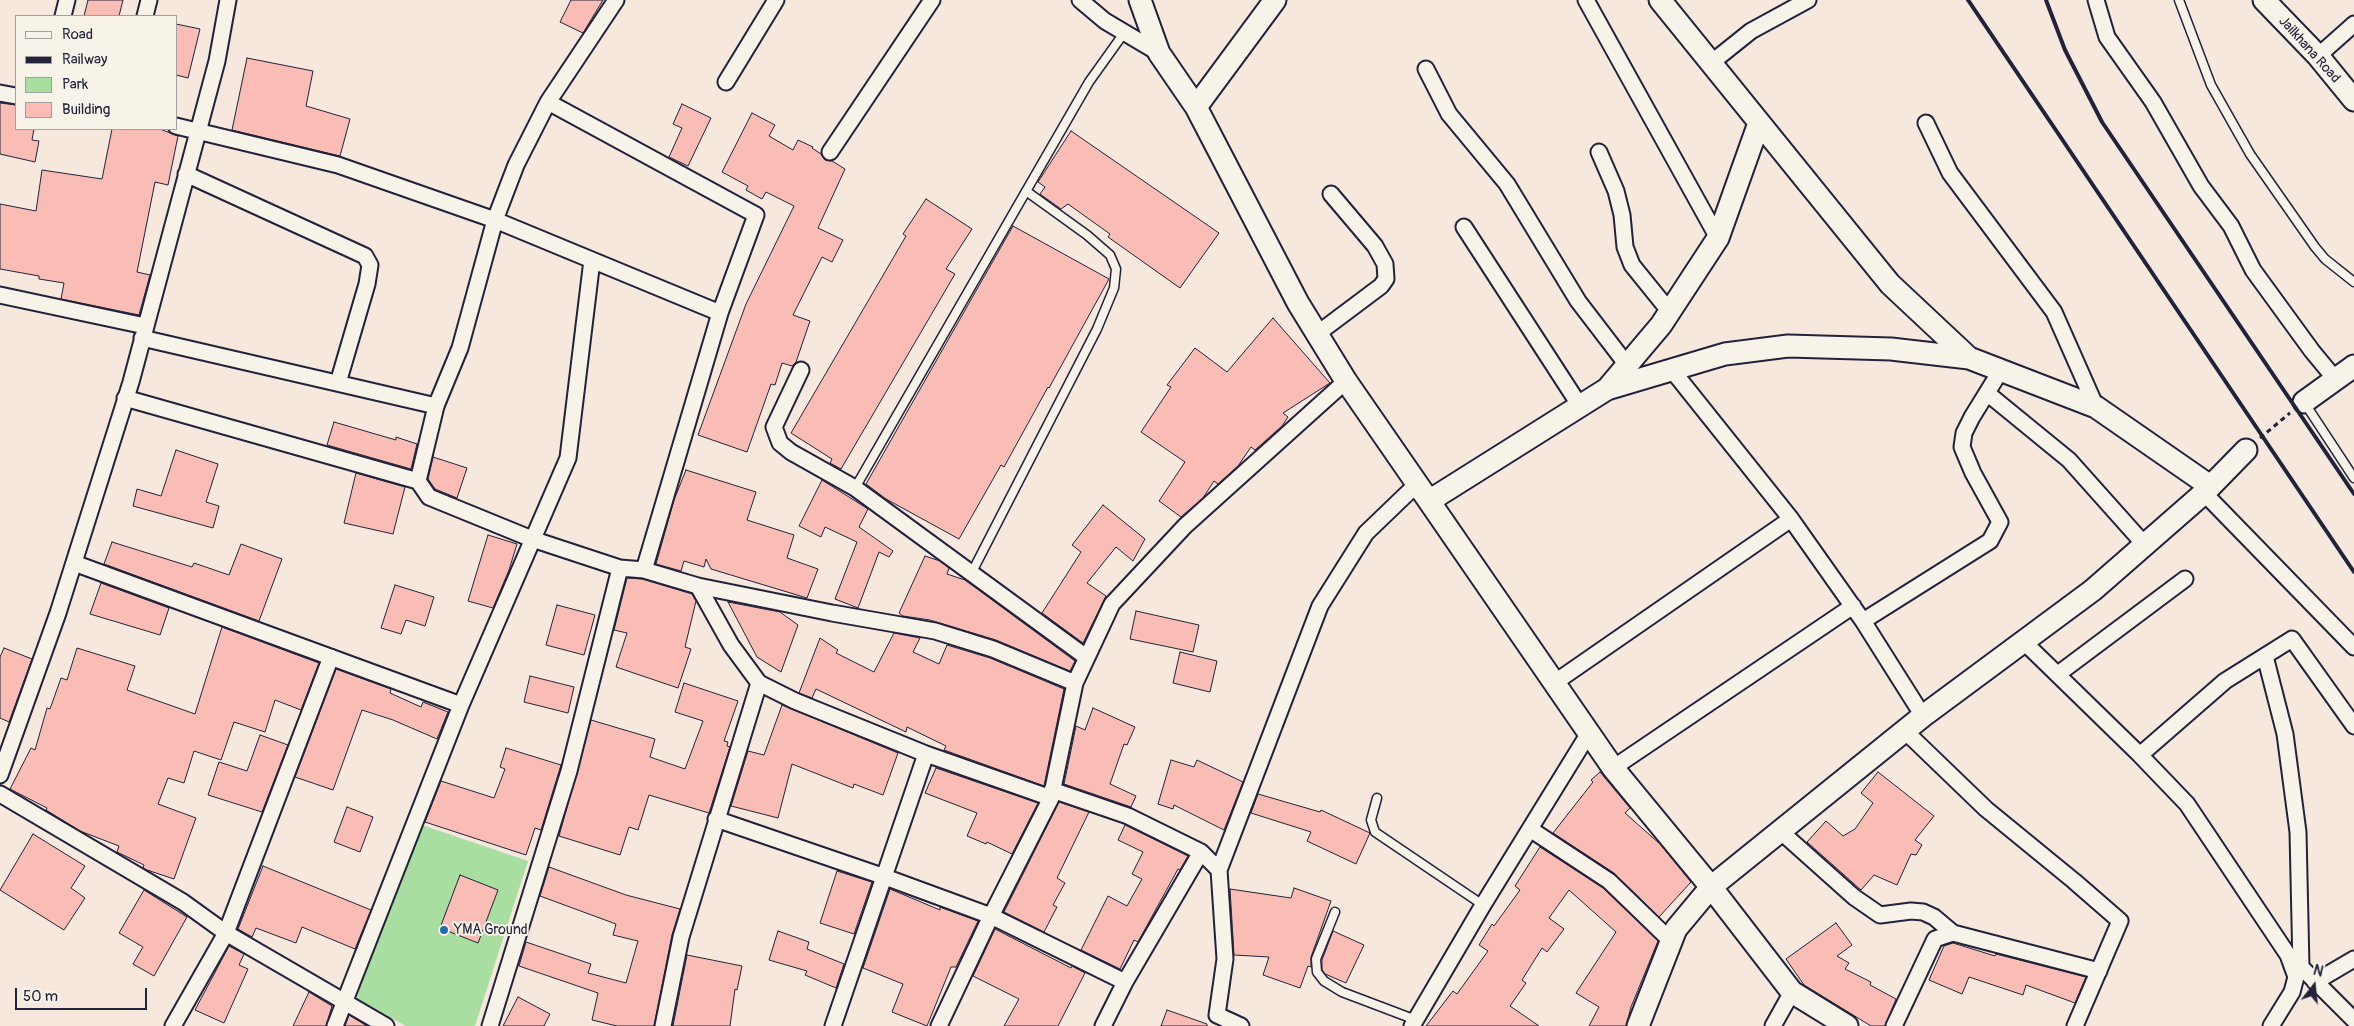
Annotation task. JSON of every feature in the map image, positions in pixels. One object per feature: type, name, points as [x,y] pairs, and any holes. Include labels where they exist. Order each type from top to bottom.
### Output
[{"type":"street","points":[[63,15],[67,0]]},
{"type":"street","points":[[145,15],[149,0]]},
{"type":"street","points":[[0,775],[74,563],[125,398],[217,61],[228,0]]},
{"type":"street","points":[[418,481],[436,406],[460,348],[495,220],[516,165],[548,102],[616,0]]},
{"type":"street","points":[[726,82],[776,0]]},
{"type":"street","points":[[830,152],[932,0]]},
{"type":"street","points":[[1080,0],[1105,21],[1159,53]]},
{"type":"street","points":[[1140,0],[1159,53],[1196,108],[1298,303],[1346,381],[1589,734],[1613,768],[1711,887],[1792,992],[1847,1026]]},
{"type":"street","points":[[1196,108],[1275,0]]},
{"type":"street","points":[[1586,0],[1718,238]]},
{"type":"street","points":[[1660,0],[1890,284],[1969,358]]},
{"type":"street","points":[[1711,63],[1751,31],[1808,0]]},
{"type":"street","points":[[2096,0],[2107,37],[2153,102],[2201,186],[2231,226],[2253,270],[2312,351],[2336,380]]},
{"type":"street","name":"Jailkhana Road","points":[[2264,0],[2318,56],[2354,100]]},
{"type":"street","points":[[2318,56],[2354,24]]},
{"type":"street","points":[[1426,69],[1449,114],[1507,184],[1578,301],[1627,365]]},
{"type":"street","points":[[0,94],[15,96]]},
{"type":"street","points":[[548,102],[756,215],[720,313],[644,570]]},
{"type":"street","points":[[1607,389],[1670,312],[1718,238],[1759,123]]},
{"type":"street","points":[[1926,123],[1950,173],[2054,312],[2096,407]]},
{"type":"street","points":[[178,126],[338,165],[495,220],[720,313]]},
{"type":"street","points":[[1599,152],[1616,191],[1622,215],[1625,247],[1632,264],[1670,312]]},
{"type":"street","points":[[186,174],[365,256],[370,265],[367,284],[338,383]]},
{"type":"street","points":[[1317,334],[1381,286],[1386,279],[1385,264],[1376,246],[1331,194]]},
{"type":"street","points":[[1464,227],[1580,406]]},
{"type":"street","points":[[335,1026],[346,1003],[461,705],[568,458],[592,260]]},
{"type":"street","points":[[0,295],[338,383],[436,406]]},
{"type":"street","points":[[1429,501],[1607,389],[1725,354],[1788,346],[1891,349],[1969,358],[2096,407],[2207,489],[2354,647]]},
{"type":"street","points":[[2304,402],[2354,366]]},
{"type":"street","points":[[801,370],[774,427],[780,443],[791,452],[855,488],[1086,657]]},
{"type":"street","points":[[1672,370],[1790,519],[1853,606],[1923,716]]},
{"type":"street","points":[[1863,621],[1990,541],[2000,522],[1962,447],[1964,433],[2001,370]]},
{"type":"street","points":[[939,1026],[1052,794],[1075,683],[1112,604],[1185,526],[1346,381]]},
{"type":"street","points":[[1987,393],[2069,460],[2144,544]]},
{"type":"street","points":[[125,398],[418,481],[429,497],[532,539],[620,568],[644,570],[698,586],[935,630],[993,649],[1075,683]]},
{"type":"street","points":[[1638,1026],[1676,929],[1711,887],[1779,830],[1923,716],[2093,590],[2207,489],[2246,450]]},
{"type":"street","points":[[1241,1026],[1217,1015],[1225,959],[1219,870],[1320,606],[1366,533],[1417,484]]},
{"type":"street","points":[[1554,683],[1790,519]]},
{"type":"street","points":[[74,563],[461,705]]},
{"type":"street","points":[[490,1026],[569,771],[620,568]]},
{"type":"street","points":[[2058,674],[2185,579]]},
{"type":"street","points":[[698,586],[731,645],[760,683],[795,701],[926,754],[1128,816],[1202,852],[1219,870]]},
{"type":"street","points":[[1613,768],[1853,606]]},
{"type":"street","points":[[2140,755],[2225,681],[2292,640],[2354,726]]},
{"type":"street","points":[[2023,641],[2140,755],[2187,804],[2288,955],[2354,1020]]},
{"type":"street","points":[[2265,656],[2284,734],[2298,832],[2301,967]]},
{"type":"street","points":[[173,1026],[226,933],[331,657]]},
{"type":"street","points":[[663,1026],[680,937],[760,683]]},
{"type":"street","points":[[1905,731],[1986,809],[2120,921],[2075,1026]]},
{"type":"street","points":[[1414,1023],[1483,905],[1589,734]]},
{"type":"street","points":[[834,1026],[926,754]]},
{"type":"street","points":[[0,794],[183,902],[226,933],[386,1026]]},
{"type":"street","points":[[716,819],[885,877],[991,916],[1125,982]]},
{"type":"street","points":[[1530,829],[1609,881],[1672,941]]},
{"type":"street","points":[[1779,830],[1854,897],[1880,915],[1911,911],[1923,912],[1934,917],[1953,933],[2099,971]]},
{"type":"street","points":[[1102,1026],[1125,982],[1202,852]]},
{"type":"street","points":[[1894,1026],[1935,939],[1953,933]]},
{"type":"street","points":[[2271,1026],[2292,992],[2296,977],[2288,955]]},
{"type":"street","points":[[2315,982],[2354,959]]},
{"type":"street","points":[[1773,1026],[1792,992]]},
{"type":"lane","points":[[2179,0],[2211,85],[2250,154],[2315,247],[2325,259],[2354,282]]},
{"type":"lane","points":[[855,488],[1089,82],[1124,33]]},
{"type":"lane","points":[[972,574],[1097,329],[1114,288],[1116,269],[1110,256],[1087,235],[1026,191]]},
{"type":"lane","points":[[2304,402],[2354,478]]},
{"type":"lane","points":[[1377,798],[1371,820],[1375,832],[1483,905]]},
{"type":"lane","points":[[1335,912],[1316,959],[1318,972],[1324,981],[1342,992],[1414,1023]]},
{"type":"path","points":[[2246,450],[2304,402]]},
{"type":"green space","name":"YMA Ground","points":[[419,824],[528,861],[475,1026],[406,1026],[356,999]]},
{"type":"building","points":[[88,0],[123,0],[119,15],[84,15]]},
{"type":"building","points":[[571,0],[603,0],[583,33],[560,22]]},
{"type":"building","points":[[178,24],[200,29],[188,78],[178,76]]},
{"type":"building","points":[[247,58],[313,71],[306,106],[350,119],[340,156],[232,130]]},
{"type":"building","points":[[0,103],[15,105],[15,130],[34,130],[32,140],[39,141],[35,162],[0,154]]},
{"type":"building","points":[[682,104],[711,118],[688,166],[669,157],[682,128],[673,124]]},
{"type":"building","points":[[752,113],[775,125],[769,136],[793,150],[798,140],[813,147],[825,160],[832,161],[845,169],[818,228],[843,240],[832,262],[822,257],[793,315],[810,321],[796,362],[792,366],[782,363],[775,385],[771,384],[747,452],[698,435],[746,304],[794,206],[766,192],[762,199],[746,190],[748,186],[722,172]]},
{"type":"building","points":[[112,130],[163,130],[178,136],[168,185],[155,182],[137,272],[150,275],[139,315],[61,299],[64,283],[0,269],[0,204],[36,211],[42,170],[102,179]]},
{"type":"building","points":[[1071,131],[1219,233],[1180,288],[1108,237],[1110,234],[1068,204],[1061,209],[1040,194],[1045,187],[1038,182]]},
{"type":"building","points":[[926,199],[972,229],[946,269],[955,274],[841,469],[830,463],[832,459],[791,433],[906,236],[903,234]]},
{"type":"building","points":[[1013,226],[1109,279],[1004,467],[1001,465],[959,539],[886,499],[866,484]]},
{"type":"building","points":[[1273,318],[1330,383],[1283,413],[1288,417],[1282,426],[1255,450],[1251,447],[1238,466],[1218,484],[1214,481],[1203,498],[1181,517],[1159,501],[1185,462],[1141,432],[1171,387],[1167,385],[1195,348],[1227,372]]},
{"type":"building","points":[[334,422],[396,440],[396,437],[417,444],[411,469],[327,445]]},
{"type":"building","points":[[176,450],[218,464],[206,502],[219,506],[213,528],[133,506],[137,489],[161,496]]},
{"type":"building","points":[[433,457],[467,468],[457,498],[435,489],[428,479]]},
{"type":"building","points":[[686,470],[756,492],[747,520],[794,535],[787,558],[818,569],[807,598],[711,569],[706,559],[704,567],[684,561],[681,571],[656,564],[674,500]]},
{"type":"building","points":[[356,473],[405,487],[393,534],[344,523]]},
{"type":"building","points":[[822,480],[868,509],[859,527],[893,551],[889,557],[879,552],[858,608],[835,599],[857,542],[825,527],[821,537],[799,526]]},
{"type":"building","points":[[1103,505],[1145,539],[1133,561],[1116,547],[1087,583],[1106,596],[1083,643],[1042,613],[1081,552],[1072,545]]},
{"type":"building","points":[[488,535],[517,544],[509,570],[493,608],[468,601]]},
{"type":"building","points":[[112,542],[192,567],[194,563],[229,575],[241,544],[282,559],[259,621],[104,564]]},
{"type":"building","points":[[925,556],[940,561],[949,568],[947,574],[965,580],[1075,661],[1070,671],[996,640],[930,620],[903,616],[899,613]]},
{"type":"building","points":[[627,578],[642,579],[692,594],[696,601],[685,647],[691,649],[678,688],[616,667],[627,633],[614,630]]},
{"type":"building","points":[[101,583],[169,608],[160,635],[90,614]]},
{"type":"building","points":[[395,585],[434,597],[425,626],[406,620],[401,634],[381,628]]},
{"type":"building","points":[[728,602],[780,612],[798,625],[781,672],[757,657]]},
{"type":"building","points":[[557,605],[595,615],[584,655],[546,645]]},
{"type":"building","points":[[1136,611],[1199,625],[1193,652],[1130,639]]},
{"type":"building","points":[[222,627],[319,663],[301,710],[275,700],[265,732],[234,722],[221,760],[194,751],[184,783],[168,778],[158,804],[196,818],[174,879],[143,868],[144,865],[117,852],[119,846],[80,831],[46,810],[47,808],[10,789],[31,748],[35,750],[47,708],[50,709],[61,678],[67,680],[77,648],[135,666],[127,690],[195,714]]},
{"type":"building","points":[[894,633],[920,638],[913,652],[939,664],[947,645],[990,658],[1064,689],[1044,786],[944,750],[946,746],[907,727],[906,732],[816,689],[812,698],[799,693],[820,638],[838,650],[836,653],[874,672]]},
{"type":"building","points":[[4,648],[32,659],[9,722],[0,718],[0,657]]},
{"type":"building","points":[[1180,652],[1217,661],[1210,692],[1173,683]]},
{"type":"building","points":[[336,669],[391,689],[390,693],[421,707],[423,702],[448,712],[437,739],[393,720],[362,710],[333,790],[295,777]]},
{"type":"building","points":[[530,676],[574,687],[568,713],[524,702]]},
{"type":"building","points":[[684,683],[738,701],[724,741],[728,742],[727,746],[730,747],[709,813],[649,795],[638,830],[629,827],[620,855],[559,836],[591,720],[655,739],[650,757],[685,769],[703,721],[675,712]]},
{"type":"building","points":[[782,705],[898,753],[883,795],[854,784],[853,788],[792,764],[778,818],[731,806],[748,751],[764,755]]},
{"type":"building","points":[[1093,708],[1135,727],[1127,745],[1124,744],[1110,784],[1136,796],[1131,807],[1064,784],[1076,726],[1085,730]]},
{"type":"building","points":[[260,735],[288,745],[262,812],[208,795],[219,762],[247,771]]},
{"type":"building","points":[[506,748],[561,765],[541,830],[535,828],[526,855],[425,822],[441,781],[494,798],[505,769],[500,767]]},
{"type":"building","points":[[1171,760],[1194,767],[1197,760],[1243,782],[1224,830],[1174,805],[1173,809],[1158,804]]},
{"type":"building","points":[[936,768],[1038,803],[1012,854],[987,842],[986,844],[967,836],[977,813],[925,793]]},
{"type":"building","points":[[1600,772],[1630,808],[1625,813],[1660,844],[1691,882],[1659,917],[1614,873],[1553,833],[1593,782],[1591,780]]},
{"type":"building","points":[[1878,772],[1934,816],[1915,840],[1922,845],[1916,855],[1911,854],[1897,885],[1874,875],[1861,890],[1807,842],[1826,821],[1843,836],[1855,829],[1873,803],[1861,793]]},
{"type":"building","points":[[1258,794],[1320,812],[1321,810],[1370,833],[1356,864],[1307,841],[1311,832],[1251,813]]},
{"type":"building","points":[[1059,802],[1089,812],[1057,878],[1065,883],[1053,905],[1057,907],[1044,932],[1004,912]]},
{"type":"building","points":[[347,807],[373,817],[360,852],[334,842]]},
{"type":"building","points":[[1125,825],[1188,856],[1180,870],[1178,869],[1138,942],[1134,940],[1120,969],[1081,950],[1108,896],[1127,906],[1142,879],[1132,874],[1143,852],[1118,840]]},
{"type":"building","points":[[33,834],[85,866],[71,888],[85,898],[64,930],[0,890]]},
{"type":"building","points":[[1540,847],[1603,888],[1658,941],[1631,1007],[1626,1026],[1589,1026],[1599,1007],[1576,993],[1616,932],[1569,890],[1549,918],[1564,929],[1547,952],[1542,948],[1522,980],[1526,983],[1510,1006],[1539,1026],[1426,1026],[1453,991],[1457,994],[1488,951],[1479,945],[1492,924],[1494,926],[1520,890],[1515,886]]},
{"type":"building","points":[[263,866],[371,910],[355,949],[302,927],[296,943],[256,928],[252,937],[238,929]]},
{"type":"building","points":[[549,867],[626,895],[680,909],[672,935],[654,1026],[617,1026],[592,1020],[598,993],[519,966],[526,942],[591,964],[588,973],[626,983],[638,941],[613,935],[616,924],[540,896]]},
{"type":"building","points":[[837,871],[872,882],[854,934],[820,923]]},
{"type":"building","points":[[460,875],[498,890],[478,943],[440,928]]},
{"type":"building","points":[[1294,888],[1331,901],[1311,957],[1311,967],[1308,966],[1300,988],[1263,975],[1269,957],[1234,955],[1230,889],[1291,898]]},
{"type":"building","points":[[890,889],[940,910],[940,907],[978,921],[956,967],[951,967],[927,1026],[892,1012],[903,984],[863,968]]},
{"type":"building","points":[[144,890],[187,917],[154,976],[133,964],[143,947],[119,933]]},
{"type":"building","points":[[1836,923],[1852,945],[1837,956],[1849,963],[1845,969],[1871,982],[1870,985],[1896,999],[1885,1026],[1871,1026],[1804,985],[1786,959]]},
{"type":"building","points":[[995,929],[1071,968],[1072,966],[1085,973],[1058,1026],[1004,1026],[1019,999],[973,976]]},
{"type":"building","points":[[778,931],[809,942],[807,949],[844,964],[836,988],[805,975],[807,971],[769,960]]},
{"type":"building","points":[[1333,931],[1364,945],[1346,983],[1325,974],[1322,970],[1322,960]]},
{"type":"building","points":[[1953,943],[1995,956],[1996,954],[2086,977],[2075,1003],[2026,985],[2023,995],[1969,977],[1962,994],[1929,980],[1944,946]]},
{"type":"building","points":[[229,946],[244,954],[239,965],[248,969],[224,1023],[195,1010]]},
{"type":"building","points":[[687,955],[742,966],[737,990],[735,989],[730,1026],[673,1026]]},
{"type":"building","points":[[309,992],[332,1006],[326,1026],[293,1026]]},
{"type":"building","points":[[518,997],[550,1014],[544,1026],[503,1026]]},
{"type":"building","points":[[1167,1010],[1207,1024],[1207,1026],[1161,1026]]},
{"type":"building","points":[[349,1015],[367,1026],[345,1026]]},
{"type":"railway","points":[[1968,0],[2354,572]]},
{"type":"railway","points":[[2046,0],[2065,50],[2102,122],[2354,494]]},
{"type":"place","name":"YMA Ground","points":[[444,930]]}]
